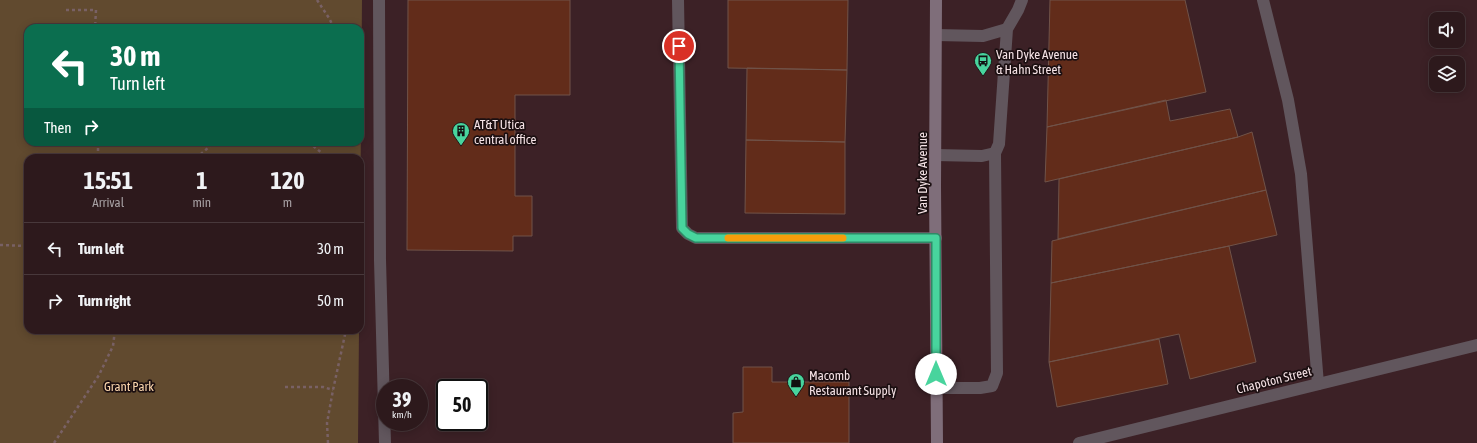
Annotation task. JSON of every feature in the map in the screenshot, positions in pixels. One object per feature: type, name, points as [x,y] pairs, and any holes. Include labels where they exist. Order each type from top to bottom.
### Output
[{"type":"main road","name":"Van Dyke Avenue","points":[[936,0],[935,155],[937,443]]},
{"type":"street","points":[[379,0],[380,260],[385,443]]},
{"type":"street","points":[[678,0],[682,228],[688,234],[696,238],[936,238]]},
{"type":"street","points":[[936,388],[980,388],[992,386],[998,373],[995,153],[999,144],[1007,29],[1022,0]]},
{"type":"street","points":[[1263,0],[1288,100],[1301,174],[1318,384]]},
{"type":"street","points":[[936,35],[983,36],[1007,29]]},
{"type":"street","points":[[935,155],[982,156],[995,153]]},
{"type":"street","name":"Chapoton Street","points":[[1079,443],[1477,345]]},
{"type":"path","points":[[317,0],[330,18],[332,24]]},
{"type":"path","points":[[66,10],[96,10],[96,24]]},
{"type":"path","points":[[201,154],[211,146]]},
{"type":"path","points":[[315,146],[324,154]]},
{"type":"path","points":[[0,245],[24,246]]},
{"type":"path","points":[[54,443],[99,375],[113,346],[114,334]]},
{"type":"path","points":[[328,443],[327,423],[345,334]]},
{"type":"path","points":[[284,387],[322,388],[333,390]]},
{"type":"green space","name":"Grant Park","points":[[0,0],[362,0],[362,24],[24,24],[24,146],[361,146],[361,154],[24,154],[24,334],[359,334],[358,443],[0,443]]},
{"type":"building","name":"AT&T Utica central office","points":[[408,0],[570,0],[570,95],[515,95],[515,196],[532,196],[532,236],[513,236],[513,251],[407,250]]},
{"type":"building","points":[[728,0],[848,0],[847,70],[728,68]]},
{"type":"building","points":[[1050,0],[1185,0],[1206,92],[1047,127]]},
{"type":"building","points":[[747,68],[847,70],[845,142],[746,140]]},
{"type":"building","points":[[1166,100],[1170,121],[1230,109],[1238,137],[1045,182],[1047,127]]},
{"type":"building","points":[[1252,132],[1266,190],[1058,239],[1059,179],[1238,137]]},
{"type":"building","points":[[746,140],[845,142],[845,214],[745,213]]},
{"type":"building","points":[[1266,190],[1277,235],[1051,283],[1052,241]]},
{"type":"building","points":[[1229,246],[1256,362],[1190,379],[1179,334],[1049,362],[1051,283]]},
{"type":"building","points":[[1159,339],[1168,384],[1057,407],[1049,362]]},
{"type":"building","name":"Macomb Restaurant Supply","points":[[743,367],[772,367],[772,382],[849,382],[849,443],[733,443],[733,413],[743,412]]},
{"type":"slow traffic","points":[[728,238],[843,238]]},
{"type":"place","name":"Van Dyke Avenue & Hahn Street","points":[[983,76]]},
{"type":"place","name":"AT&T Utica central office","points":[[461,146]]},
{"type":"place","name":"Macomb Restaurant Supply","points":[[796,397]]},
{"type":"route","points":[[679,46],[682,228],[688,234],[696,238],[936,238],[936,374]]}]
